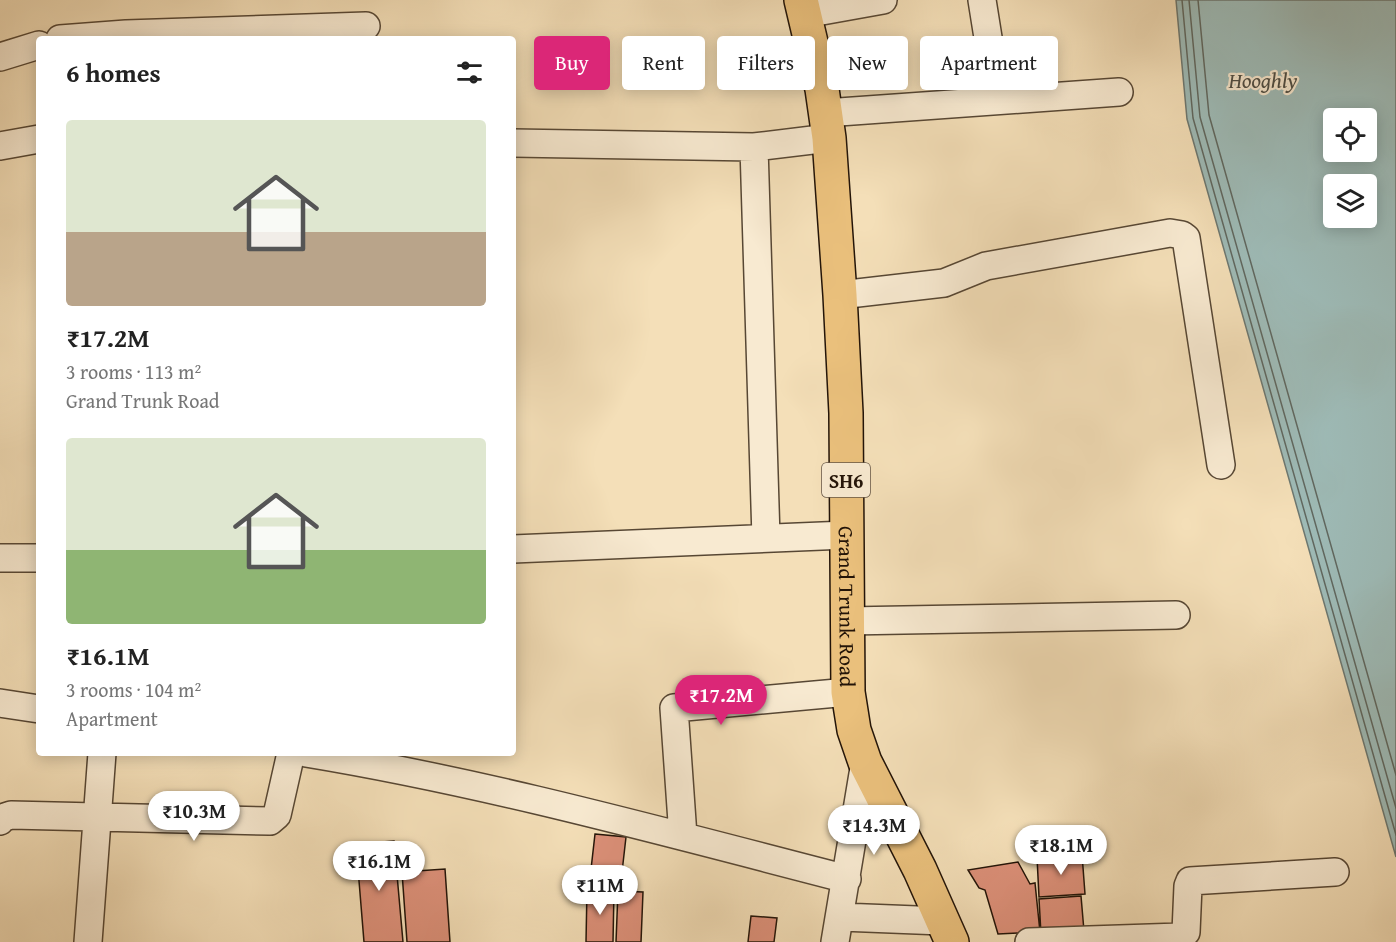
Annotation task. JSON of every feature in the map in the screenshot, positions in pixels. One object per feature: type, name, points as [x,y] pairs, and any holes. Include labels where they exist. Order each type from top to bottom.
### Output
[{"type":"main road","name":"Grand Trunk Road","points":[[803,7],[827,125],[840,295],[846,413],[848,692],[854,730],[865,762],[920,870],[947,932]]},
{"type":"street","points":[[803,7],[883,0]]},
{"type":"street","points":[[982,0],[998,100]]},
{"type":"street","points":[[100,36],[366,26]]},
{"type":"street","points":[[0,57],[36,46]]},
{"type":"street","points":[[516,143],[754,147],[827,125],[998,100],[1119,92]]},
{"type":"street","points":[[0,146],[36,140]]},
{"type":"street","points":[[754,147],[766,538]]},
{"type":"street","points":[[840,295],[944,283],[986,266],[1170,233],[1182,234],[1185,238],[1221,465]]},
{"type":"street","points":[[516,549],[846,535]]},
{"type":"street","points":[[0,558],[36,558]]},
{"type":"street","points":[[847,621],[1176,615]]},
{"type":"street","points":[[683,836],[674,708],[848,692]]},
{"type":"street","points":[[0,703],[36,709]]},
{"type":"street","points":[[88,942],[102,756]]},
{"type":"street","points":[[0,821],[11,815],[270,821],[277,815],[290,756]]},
{"type":"street","points":[[324,756],[384,766],[683,836],[847,879]]},
{"type":"street","points":[[865,762],[838,929],[947,932]]},
{"type":"street","points":[[1029,942],[1180,937],[1186,932],[1190,881],[1335,872]]},
{"type":"water","name":"Hooghly","points":[[1176,0],[1396,0],[1396,857],[1187,119]]},
{"type":"building","points":[[595,834],[626,837],[621,881],[590,878]]},
{"type":"building","points":[[394,841],[403,942],[364,942],[356,844]]},
{"type":"building","points":[[1082,854],[1085,894],[1039,897],[1037,857]]},
{"type":"building","points":[[1018,862],[1030,884],[1035,883],[1040,932],[998,934],[985,890],[979,888],[968,870]]},
{"type":"building","points":[[445,869],[450,942],[407,942],[402,872]]},
{"type":"building","points":[[587,889],[614,890],[613,942],[586,942]]},
{"type":"building","points":[[618,891],[643,892],[641,942],[616,942]]},
{"type":"building","points":[[1081,896],[1084,931],[1041,934],[1039,899]]},
{"type":"building","points":[[751,916],[777,918],[774,942],[748,942]]}]
